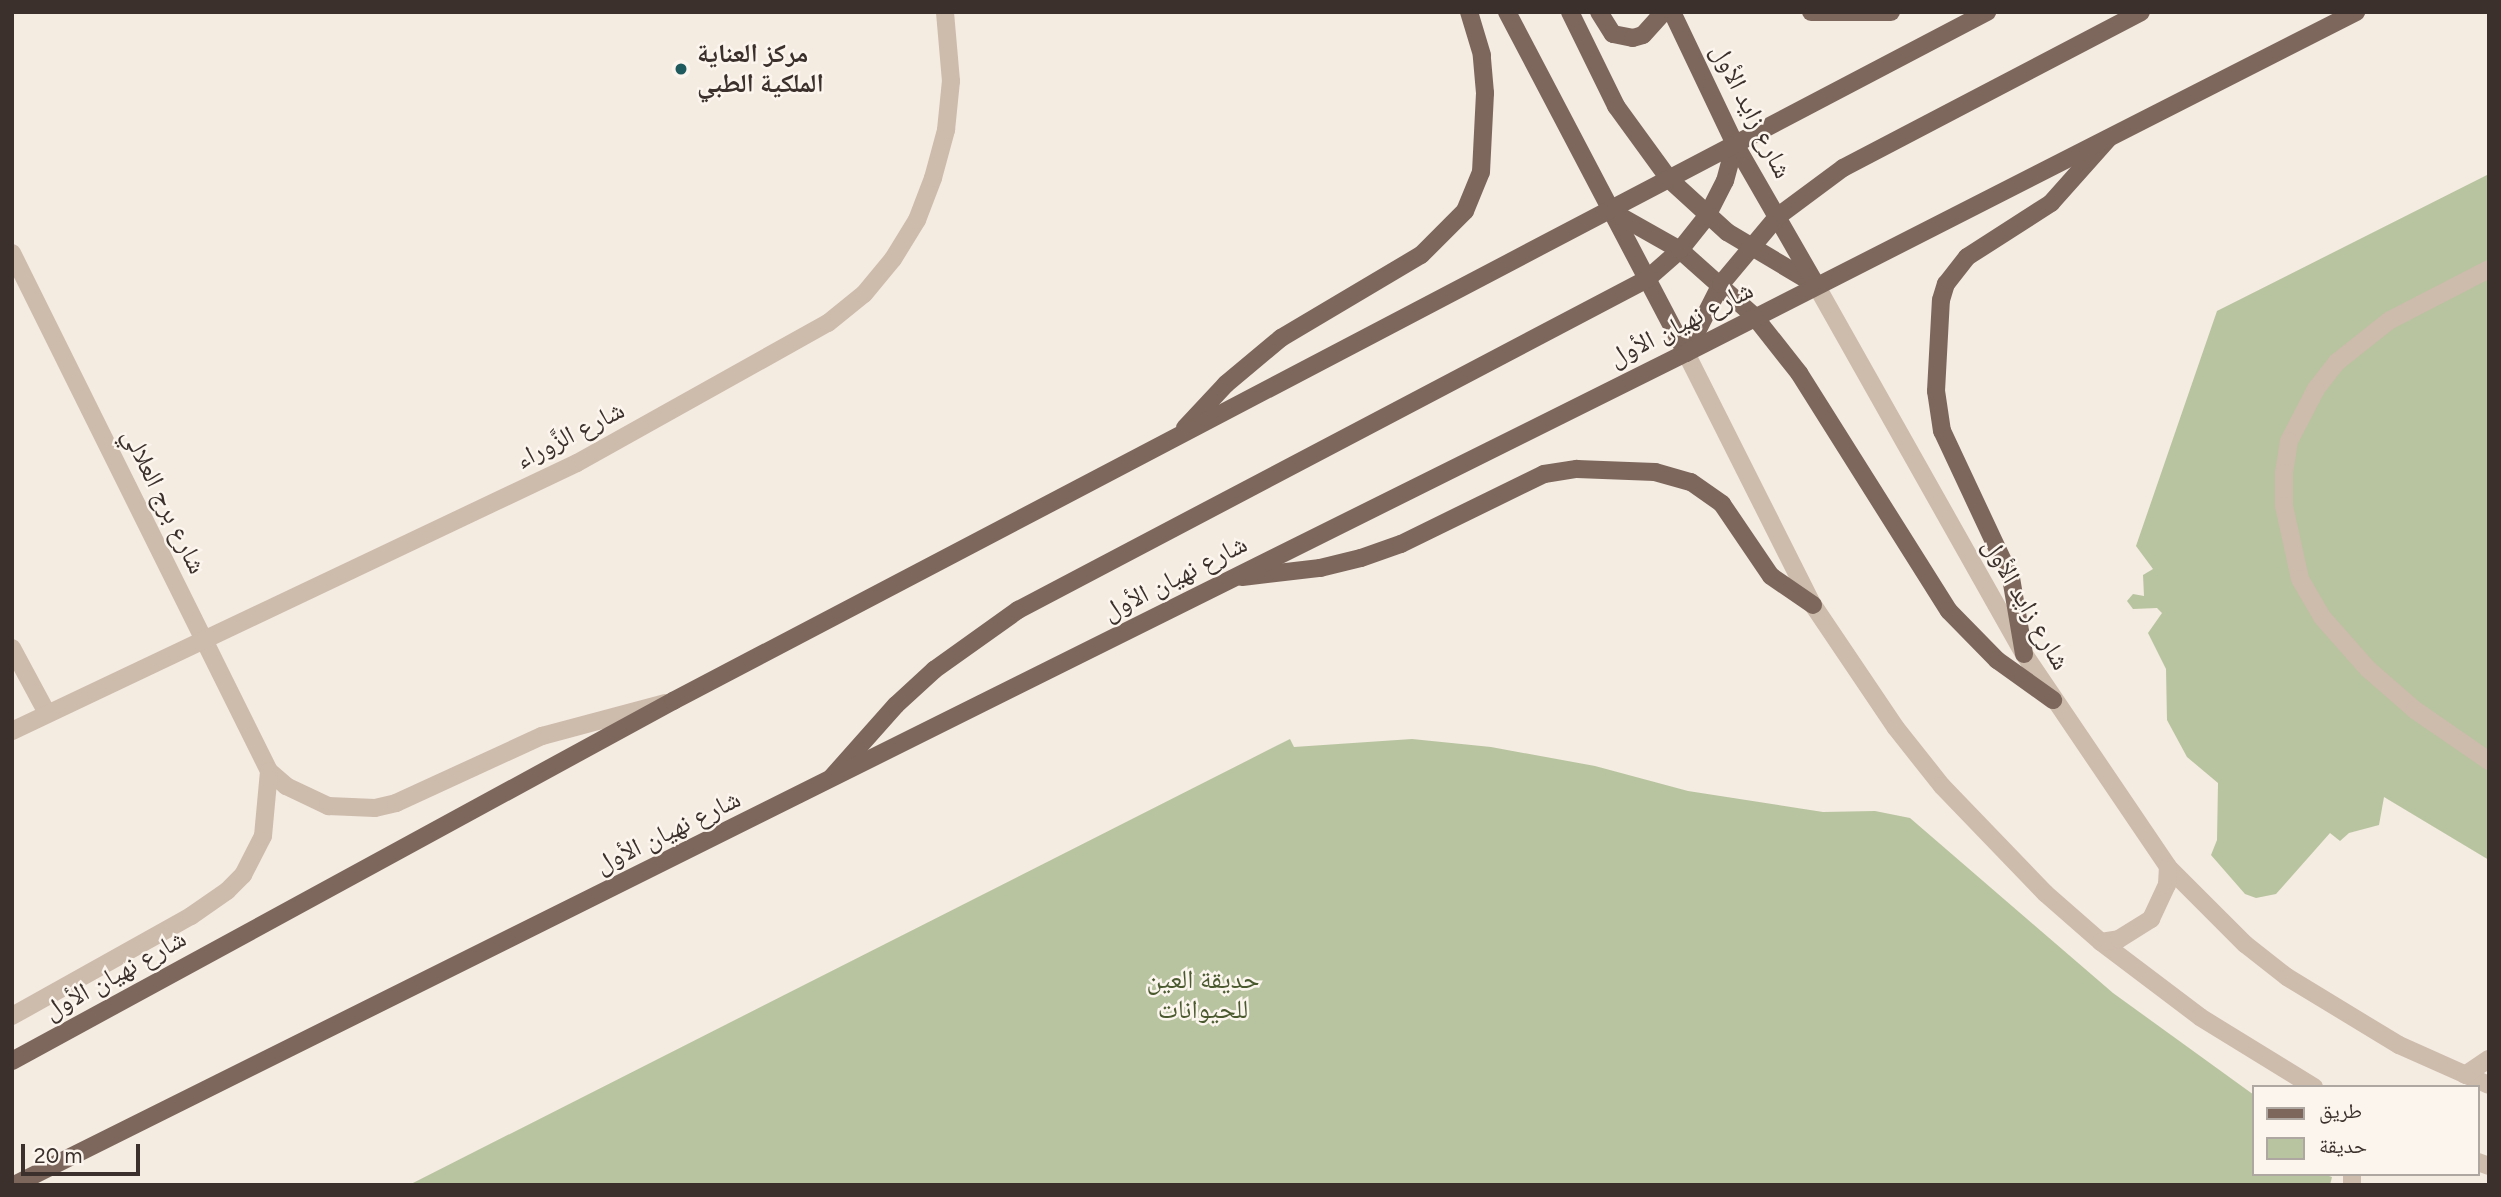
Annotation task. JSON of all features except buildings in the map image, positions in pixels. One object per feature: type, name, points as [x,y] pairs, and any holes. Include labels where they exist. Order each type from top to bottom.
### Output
[{"type":"main road","points":[[1178,436],[1226,384],[1281,338],[1421,255],[1465,211],[1481,172],[1485,93],[1482,55],[1469,12]]},
{"type":"main road","points":[[1507,12],[1686,353]]},
{"type":"main road","points":[[1570,12],[1616,106],[1669,179],[1707,216],[1748,247],[1816,285]]},
{"type":"main road","points":[[1599,12],[1613,34],[1633,38],[1643,35],[1664,12]]},
{"type":"main road","name":"شارع زايد الأول","points":[[1672,12],[1735,144],[1816,285]]},
{"type":"main road","points":[[1811,12],[1891,12]]},
{"type":"main road","name":"شارع نهيان الأول","points":[[12,1061],[673,701],[1987,12]]},
{"type":"main road","points":[[1686,353],[1721,284],[1748,247],[1777,217],[1843,168],[2141,12]]},
{"type":"main road","name":"شارع نهيان الأول","points":[[15,1185],[1686,353],[1754,316],[2356,12]]},
{"type":"main road","points":[[2024,654],[2011,578],[1942,431],[1936,391],[1941,300],[1955,269],[1967,257],[2051,203],[2093,161],[2110,136]]},
{"type":"main road","points":[[827,782],[905,696],[1018,610],[1647,279],[1680,250],[1707,216],[1725,181],[1735,144]]},
{"type":"main road","points":[[1611,211],[1680,250],[1754,316],[1799,373],[1949,611],[1997,660],[2053,700]]},
{"type":"main road","points":[[1236,578],[1310,570],[1361,558],[1401,544],[1544,474],[1577,469],[1655,472],[1691,482],[1721,504],[1771,576],[1813,605]]},
{"type":"street","name":"شارع الزَّوراء","points":[[12,731],[577,463],[789,347],[864,294],[917,220],[933,177],[946,130],[951,81],[945,12]]},
{"type":"street","name":"شارع برج العلالي","points":[[12,253],[269,771],[306,798],[328,806],[374,808],[396,803],[542,736],[673,701]]},
{"type":"street","points":[[2489,269],[2390,320],[2337,362],[2316,389],[2289,441],[2284,473],[2284,506],[2300,579],[2322,617],[2368,669],[2415,710],[2489,761]]},
{"type":"street","name":"شارع زايد الأول","points":[[1816,285],[2024,654],[2168,867],[2245,943],[2287,977],[2399,1045],[2489,1085]]},
{"type":"street","points":[[1686,353],[1813,605],[1896,728],[1942,786],[2028,876],[2101,942],[2200,1017],[2311,1085]]},
{"type":"street","points":[[12,648],[47,713]]},
{"type":"street","points":[[12,1016],[191,916],[227,891],[243,875],[263,836],[269,771]]},
{"type":"street","points":[[2101,942],[2119,939],[2151,919],[2168,885],[2168,867]]},
{"type":"street","points":[[2465,1076],[2489,1059]]},
{"type":"green space","points":[[2489,174],[2489,860],[2384,797],[2379,825],[2349,833],[2340,841],[2330,833],[2276,894],[2256,898],[2245,894],[2211,855],[2217,840],[2218,783],[2187,757],[2167,720],[2166,669],[2148,633],[2162,613],[2157,608],[2133,609],[2127,601],[2133,594],[2144,596],[2143,575],[2153,569],[2136,546],[2217,311]]},
{"type":"green space","name":"حديقة العين للحيوانات","points":[[1290,739],[1294,747],[1412,739],[1491,747],[1595,766],[1688,791],[1823,812],[1875,811],[1910,818],[2113,993],[2252,1094],[2252,1176],[2332,1177],[2330,1185],[409,1185]]},
{"type":"place","name":"مركز العناية الملكية الطبي","points":[[681,69]]}]
